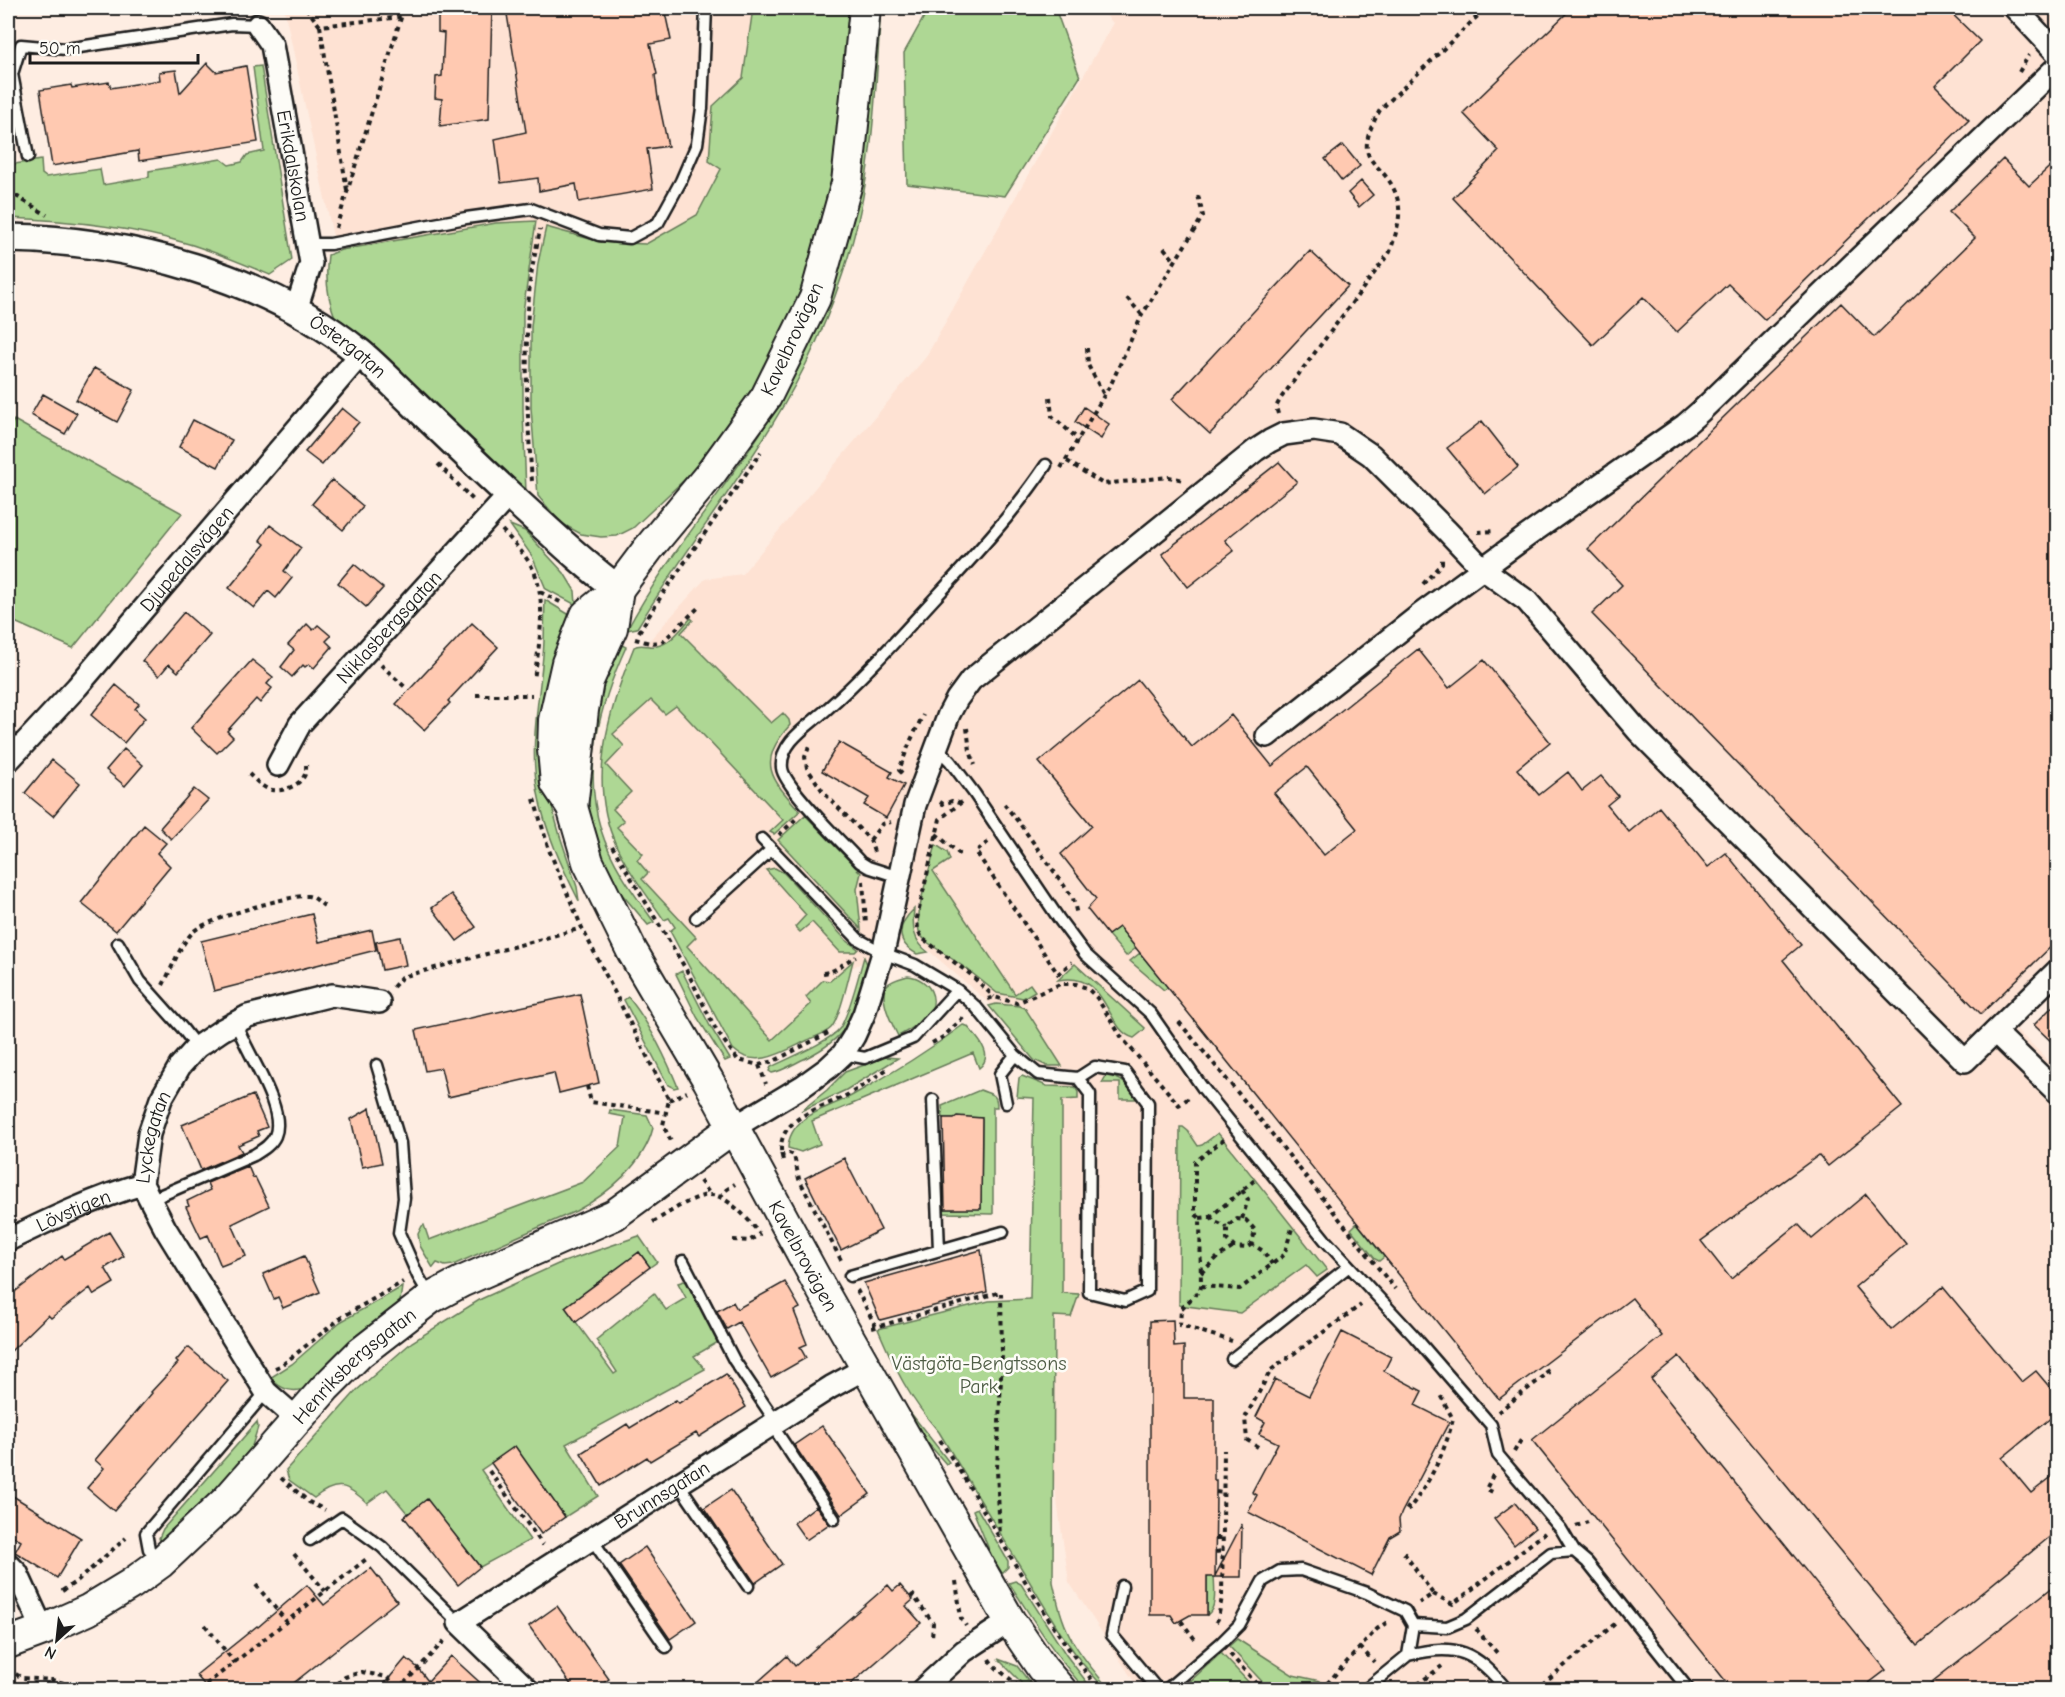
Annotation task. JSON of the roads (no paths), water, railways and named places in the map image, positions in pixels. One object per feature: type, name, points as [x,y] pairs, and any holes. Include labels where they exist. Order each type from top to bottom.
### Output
[{"type":"main road","name":"Kavelbrovägen","points":[[865,8],[847,183],[815,298],[766,397],[711,472],[618,589],[586,615],[567,663],[554,720],[553,750],[556,783],[572,807],[588,862],[632,951],[708,1080],[866,1368],[1010,1621],[1041,1668],[1061,1689]]},
{"type":"main road","name":"Henriksbergsgatan","points":[[8,1643],[88,1610],[160,1563],[227,1500],[360,1353],[431,1298],[461,1282],[614,1215],[733,1128]]},
{"type":"street","points":[[2014,8],[2058,54]]},
{"type":"street","name":"Erikdalskolan","points":[[258,25],[272,45],[310,263],[296,310]]},
{"type":"street","points":[[1267,736],[1421,614],[1685,425],[2058,66]]},
{"type":"street","name":"Östergatan","points":[[8,238],[64,241],[120,249],[179,263],[228,280],[296,310],[361,354],[591,570],[618,589]]},
{"type":"street","name":"Djupedalsvägen","points":[[8,760],[77,687],[361,354]]},
{"type":"street","points":[[733,1128],[803,1086],[828,1068],[843,1054],[854,1036],[864,1014],[883,953],[915,805],[936,747],[957,699],[971,680],[1256,450],[1284,435],[1314,430],[1340,435],[1358,445],[1385,468],[1482,569],[1527,601],[1638,731],[1965,1061],[2058,970]]},
{"type":"street","name":"Niklasbergsgatan","points":[[278,765],[300,724],[509,495]]},
{"type":"street","name":"Lyckegatan","points":[[298,1420],[268,1382],[165,1228],[146,1192],[149,1134],[161,1099],[180,1066],[197,1047],[222,1030],[248,1016],[332,995],[379,1002]]},
{"type":"street","points":[[1995,1032],[2058,1093]]},
{"type":"street","name":"Lövstigen","points":[[8,1240],[122,1190],[146,1192]]},
{"type":"street","name":"Brunnsgatan","points":[[459,1623],[842,1380],[866,1368]]},
{"type":"street","points":[[8,1564],[17,1573],[44,1630]]},
{"type":"street","points":[[931,1686],[964,1651],[1010,1621]]},
{"type":"street","points":[[459,1623],[528,1689]]},
{"type":"lane","points":[[307,244],[330,244],[466,218],[531,209],[599,235],[630,238],[657,223],[681,181],[697,144],[702,108],[706,8]]},
{"type":"lane","points":[[28,157],[12,74],[21,45],[66,49],[232,24],[258,25]]},
{"type":"lane","points":[[898,877],[860,862],[794,790],[782,771],[782,758],[792,740],[875,664],[1000,527],[1023,500],[1046,465]]},
{"type":"lane","points":[[936,747],[950,761],[974,793],[1085,954],[1151,1014],[1202,1087],[1325,1240],[1414,1336],[1491,1425],[1498,1455],[1561,1529],[1574,1551],[1587,1562],[1689,1689]]},
{"type":"lane","points":[[696,918],[767,844],[858,939],[883,953],[915,965],[957,990],[976,1006],[1015,1055],[1038,1074],[1078,1078],[1095,1067],[1125,1072],[1148,1103],[1147,1291],[1125,1301],[1089,1292],[1090,1094],[1078,1078]]},
{"type":"lane","points":[[118,943],[140,981],[197,1047]]},
{"type":"lane","points":[[843,1054],[865,1058],[913,1038],[957,990]]},
{"type":"lane","points":[[146,1192],[254,1155],[267,1147],[275,1137],[278,1125],[276,1107],[236,1023]]},
{"type":"lane","points":[[1006,1103],[1000,1074],[1015,1055]]},
{"type":"lane","points":[[377,1065],[400,1143],[404,1198],[399,1233],[418,1276],[431,1298]]},
{"type":"lane","points":[[933,1100],[939,1250]]},
{"type":"lane","points":[[850,1276],[1003,1232]]},
{"type":"lane","points":[[683,1261],[734,1360],[834,1519]]},
{"type":"lane","points":[[1232,1359],[1349,1266]]},
{"type":"lane","points":[[160,1563],[149,1550],[146,1533],[268,1382]]},
{"type":"lane","points":[[678,1483],[748,1586]]},
{"type":"lane","points":[[310,1540],[342,1518],[382,1547],[459,1623]]},
{"type":"lane","points":[[591,1538],[666,1647]]},
{"type":"lane","points":[[1413,1625],[1447,1626],[1466,1619],[1551,1553],[1574,1551]]},
{"type":"lane","points":[[1166,1689],[1239,1625],[1263,1581],[1280,1571],[1300,1570],[1367,1593],[1406,1611],[1413,1625],[1408,1655]]},
{"type":"lane","points":[[1122,1586],[1112,1635],[1158,1689]]},
{"type":"lane","points":[[1365,1689],[1408,1655],[1429,1650],[1455,1649],[1474,1657],[1507,1689]]},
{"type":"park label","name":"Västgöta-Bengtssons Park","points":[[979,1374]]}]
